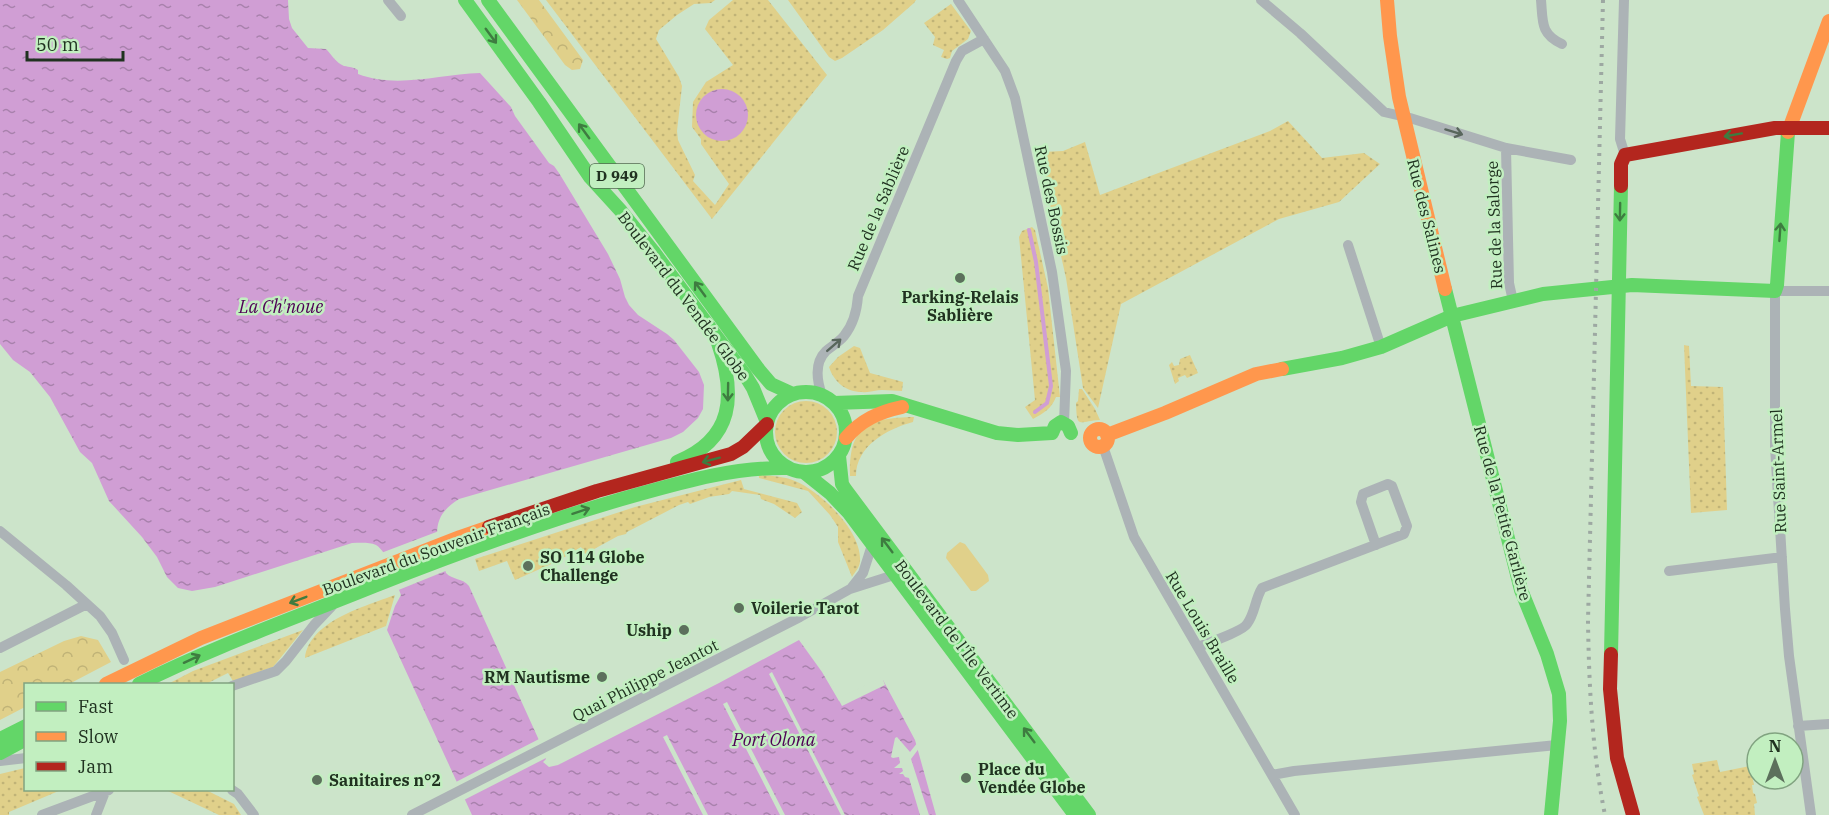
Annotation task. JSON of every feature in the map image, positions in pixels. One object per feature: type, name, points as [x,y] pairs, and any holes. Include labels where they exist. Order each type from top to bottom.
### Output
[{"type":"main road","name":"Boulevard du Vendée Globe","points":[[465,0],[590,177],[653,250],[752,386],[767,423]]},
{"type":"main road","name":"Boulevard du Vendée Globe","points":[[488,0],[759,370],[771,384],[793,394]]},
{"type":"main road","name":"Rue des Salines","points":[[1387,0],[1390,36],[1403,116],[1452,316]]},
{"type":"main road","name":"Rue Saint-Armel","points":[[1775,291],[1787,139],[1796,108],[1829,21]]},
{"type":"main road","points":[[1633,815],[1617,758],[1610,689],[1621,169],[1626,155],[1758,131],[1791,127],[1829,128]]},
{"type":"main road","points":[[828,399],[844,419],[846,438],[839,456],[824,469],[805,473],[787,468],[778,462],[768,444],[767,423],[777,405],[793,394],[813,393],[828,399],[892,401],[998,433],[1018,435],[1052,433],[1056,424],[1090,437],[1098,429],[1103,431],[1105,441],[1256,374],[1342,358],[1380,347],[1452,316],[1513,301],[1557,292],[1618,285],[1775,291]]},
{"type":"main road","name":"Rue de la Petite Garlière","points":[[1452,316],[1521,590],[1557,684],[1560,708],[1551,815]]},
{"type":"main road","points":[[645,477],[656,468],[681,461],[695,453],[710,441],[721,424],[728,405],[729,388],[726,366],[716,336]]},
{"type":"main road","points":[[846,438],[869,417],[882,411],[909,406]]},
{"type":"main road","name":"Boulevard du Souvenir Français","points":[[141,683],[206,652],[337,601],[375,578],[460,537],[597,490],[731,454],[743,447],[767,423]]},
{"type":"main road","name":"Boulevard de l'Île Vertime","points":[[839,456],[842,484],[845,489],[1089,815]]},
{"type":"main road","name":"Boulevard du Souvenir Français","points":[[108,683],[201,638],[553,519],[665,487],[742,469],[787,468]]},
{"type":"main road","name":"Boulevard de l'Île Vertime","points":[[805,473],[830,493],[849,513],[1075,815]]},
{"type":"main road","points":[[0,739],[24,727]]},
{"type":"main road","points":[[0,753],[24,740]]},
{"type":"street","points":[[388,0],[401,16]]},
{"type":"street","name":"Rue des Bossis","points":[[957,0],[1005,71],[1015,98],[1052,272],[1066,371],[1067,428]]},
{"type":"street","name":"Rue de la Salorge","points":[[1261,0],[1300,33],[1384,112],[1506,148],[1571,160]]},
{"type":"street","points":[[1541,0],[1545,30],[1553,40],[1562,44]]},
{"type":"street","points":[[1624,0],[1620,139],[1626,155]]},
{"type":"street","name":"Rue de la Sablière","points":[[828,399],[817,374],[821,358],[846,333],[857,309],[858,296],[956,61],[962,51],[984,39]]},
{"type":"street","name":"Rue de la Salorge","points":[[1506,148],[1509,283],[1513,301]]},
{"type":"street","points":[[1348,245],[1380,347]]},
{"type":"street","points":[[1775,291],[1829,291]]},
{"type":"street","name":"Rue Saint-Armel","points":[[1775,291],[1775,447],[1782,557],[1789,657],[1810,815]]},
{"type":"street","name":"Rue Louis Braille","points":[[1105,441],[1134,537],[1295,815]]},
{"type":"street","points":[[1198,647],[1243,628],[1250,619],[1262,588],[1376,545],[1404,534],[1407,526],[1392,486],[1388,484],[1363,494],[1360,502],[1376,545]]},
{"type":"street","points":[[0,531],[100,616],[112,633],[124,660]]},
{"type":"street","points":[[850,589],[863,573],[872,545]]},
{"type":"street","points":[[1669,571],[1782,557]]},
{"type":"street","name":"Quai Philippe Jeantot","points":[[412,815],[800,617],[850,589],[894,575]]},
{"type":"street","points":[[234,685],[276,671],[337,601]]},
{"type":"street","points":[[0,648],[87,604]]},
{"type":"street","points":[[1798,726],[1829,724]]},
{"type":"street","points":[[1272,775],[1557,745]]},
{"type":"street","points":[[0,761],[24,758]]},
{"type":"street","points":[[42,815],[107,791]]},
{"type":"street","points":[[96,815],[107,791]]},
{"type":"street","points":[[234,791],[254,815]]},
{"type":"green space","points":[[517,0],[539,0],[583,60],[580,69],[572,70],[565,65]]},
{"type":"green space","points":[[546,0],[715,0],[711,3],[694,4],[677,15],[659,30],[656,39],[682,86],[678,140],[695,175],[693,181],[715,205],[729,184],[692,127],[693,102],[706,82],[733,65],[705,29],[709,20],[733,0],[768,0],[827,75],[712,219]]},
{"type":"green space","points":[[788,0],[916,0],[883,30],[835,61],[829,57]]},
{"type":"green space","points":[[951,4],[971,31],[968,39],[952,51],[950,58],[947,59],[941,57],[944,50],[933,45],[935,37],[924,23]]},
{"type":"green space","points":[[1288,121],[1322,158],[1364,153],[1380,164],[1339,202],[1279,219],[1121,304],[1098,408],[1083,388],[1066,278],[1052,216],[1042,152],[1063,151],[1085,142],[1100,195],[1270,131]]},
{"type":"green space","points":[[1032,227],[1035,230],[1048,288],[1060,397],[1056,397],[1047,410],[1033,419],[1025,407],[1035,400],[1019,237],[1022,231]]},
{"type":"green space","points":[[1684,345],[1689,346],[1691,386],[1723,387],[1727,510],[1691,513]]},
{"type":"green space","points":[[854,346],[860,348],[870,373],[903,382],[902,391],[856,392],[837,382],[829,367],[838,357]]},
{"type":"green space","points":[[1190,355],[1198,373],[1187,378],[1185,375],[1178,378],[1179,381],[1175,384],[1169,365],[1172,362],[1174,366],[1179,365],[1180,359]]},
{"type":"green space","points":[[1079,389],[1082,389],[1100,420],[1078,421],[1076,403]]},
{"type":"green space","points":[[806,401],[818,403],[828,410],[835,420],[837,432],[835,444],[828,454],[818,461],[806,463],[794,461],[784,454],[777,444],[775,432],[777,420],[784,410],[794,403]]},
{"type":"green space","points":[[914,417],[913,422],[893,429],[875,440],[861,456],[856,476],[850,476],[853,446],[857,436],[864,428],[884,420]]},
{"type":"green space","points":[[759,475],[782,477],[795,481],[816,494],[838,514],[847,525],[859,549],[860,563],[852,577],[838,542],[838,527],[830,515],[808,491],[759,478]]},
{"type":"green space","points":[[741,480],[744,489],[797,503],[802,512],[795,518],[774,504],[761,499],[760,495],[732,491],[729,494],[679,505],[585,554],[581,547],[558,561],[515,580],[507,561],[479,571],[475,559],[635,507]]},
{"type":"green space","points":[[960,542],[965,544],[988,575],[989,581],[976,591],[971,591],[946,558],[947,553]]},
{"type":"green space","points":[[395,595],[386,626],[305,658],[309,645],[328,625],[355,610]]},
{"type":"green space","points":[[303,630],[273,667],[233,681],[228,673],[208,683],[170,683],[193,671]]},
{"type":"green space","points":[[81,636],[98,640],[111,662],[71,683],[24,683],[24,708],[0,720],[0,672],[64,641]]},
{"type":"green space","points":[[1717,760],[1720,772],[1745,767],[1745,791],[1753,791],[1755,794],[1757,803],[1754,804],[1755,815],[1704,815],[1697,797],[1699,796],[1692,775],[1694,774],[1692,764]]},
{"type":"green space","points":[[24,768],[24,791],[59,791],[9,812],[9,815],[0,815],[0,774]]},
{"type":"green space","points":[[168,791],[208,791],[234,804],[241,815],[219,815]]},
{"type":"water","name":"La Ch'noue","points":[[0,0],[288,0],[292,28],[308,48],[326,49],[339,63],[358,70],[358,74],[403,81],[480,73],[511,107],[549,163],[559,173],[608,254],[629,305],[638,315],[674,340],[699,372],[704,385],[703,409],[698,418],[683,432],[671,438],[459,499],[442,515],[438,523],[438,542],[446,573],[469,586],[538,738],[546,759],[543,762],[549,767],[558,765],[799,640],[839,701],[883,680],[915,740],[936,815],[472,815],[387,630],[401,595],[388,560],[376,545],[352,543],[215,587],[192,591],[178,588],[167,577],[157,557],[142,537],[109,501],[92,463],[80,452],[50,397],[30,372],[13,360],[0,344]]},
{"type":"water","points":[[717,89],[727,89],[737,93],[744,100],[748,115],[744,130],[737,137],[727,141],[717,141],[707,137],[700,130],[696,120],[696,110],[700,100],[707,93]]},
{"type":"pier","points":[[439,531],[448,570],[396,591],[381,553]]},
{"type":"pier","points":[[820,665],[841,697],[882,677],[885,685],[842,706]]},
{"type":"pier","points":[[772,672],[845,815],[841,815],[769,674]]},
{"type":"pier","points":[[727,702],[785,815],[780,815],[723,704]]},
{"type":"pier","points":[[667,735],[708,815],[703,815],[663,737]]},
{"type":"pier","points":[[897,737],[910,752],[918,742],[920,747],[911,759],[929,815],[920,815],[909,778],[899,774],[903,771],[902,768],[894,768],[900,763],[899,757],[891,757]]},
{"type":"pier","points":[[541,738],[548,757],[462,801],[454,783]]},
{"type":"waterway","points":[[1029,230],[1036,262],[1051,386],[1047,403],[1035,412]]},
{"type":"railway","points":[[1603,0],[1588,621],[1592,718],[1605,815]]},
{"type":"traffic: fast","points":[[465,0],[590,177],[653,251],[745,375],[767,422]]},
{"type":"traffic: fast","points":[[488,0],[759,370],[771,384],[793,394]]},
{"type":"traffic: fast","points":[[1282,369],[1342,358],[1381,347],[1452,316],[1543,294],[1632,285],[1775,291],[1788,132]]},
{"type":"traffic: fast","points":[[1611,654],[1621,186]]},
{"type":"traffic: fast","points":[[1445,289],[1521,590],[1547,654],[1559,694],[1560,721],[1551,815]]},
{"type":"traffic: fast","points":[[677,462],[710,441],[720,428],[726,413],[727,380],[718,343]]},
{"type":"traffic: fast","points":[[806,392],[821,395],[834,404],[843,417],[846,432],[843,447],[834,460],[821,469],[806,472],[791,469],[778,460],[769,447],[766,432],[769,417],[778,404],[791,395],[806,392]]},
{"type":"traffic: fast","points":[[834,403],[892,401],[997,433],[1018,435],[1052,433]]},
{"type":"traffic: fast","points":[[1052,433],[1055,426],[1061,422],[1068,426],[1071,433]]},
{"type":"traffic: fast","points":[[839,456],[842,484],[845,489],[1089,815]]},
{"type":"traffic: fast","points":[[141,683],[255,633],[439,561],[537,526],[692,480],[730,472],[787,468]]},
{"type":"traffic: fast","points":[[805,473],[830,493],[849,513],[1075,815]]},
{"type":"traffic: fast","points":[[0,739],[24,727]]},
{"type":"traffic: fast","points":[[0,753],[24,740]]},
{"type":"traffic: slow","points":[[1387,0],[1399,97],[1445,289]]},
{"type":"traffic: slow","points":[[1788,132],[1829,21]]},
{"type":"traffic: slow","points":[[1107,435],[1256,374],[1282,369]]},
{"type":"traffic: slow","points":[[846,438],[858,426],[871,418],[902,407]]},
{"type":"traffic: slow","points":[[1099,429],[1105,432],[1108,438],[1105,444],[1099,447],[1093,444],[1090,438],[1093,432],[1099,429]]},
{"type":"traffic: slow","points":[[108,683],[201,638],[489,527]]},
{"type":"traffic: jam","points":[[1621,186],[1621,164],[1625,155],[1775,128],[1829,128]]},
{"type":"traffic: jam","points":[[489,527],[597,491],[731,454],[743,447],[767,424]]},
{"type":"traffic: jam","points":[[1611,654],[1610,689],[1617,758],[1633,815]]},
{"type":"place","name":"Parking-Relais Sablière","points":[[960,278]]},
{"type":"place","name":"SO 114 Globe Challenge","points":[[528,566]]},
{"type":"place","name":"Voilerie Tarot","points":[[739,608]]},
{"type":"place","name":"Uship","points":[[684,630]]},
{"type":"place","name":"RM Nautisme","points":[[602,677]]},
{"type":"place","name":"Place du Vendée Globe","points":[[966,778]]},
{"type":"place","name":"Sanitaires n°2","points":[[317,780]]},
{"type":"water label","name":"Port Olona","points":[[774,740]]}]
